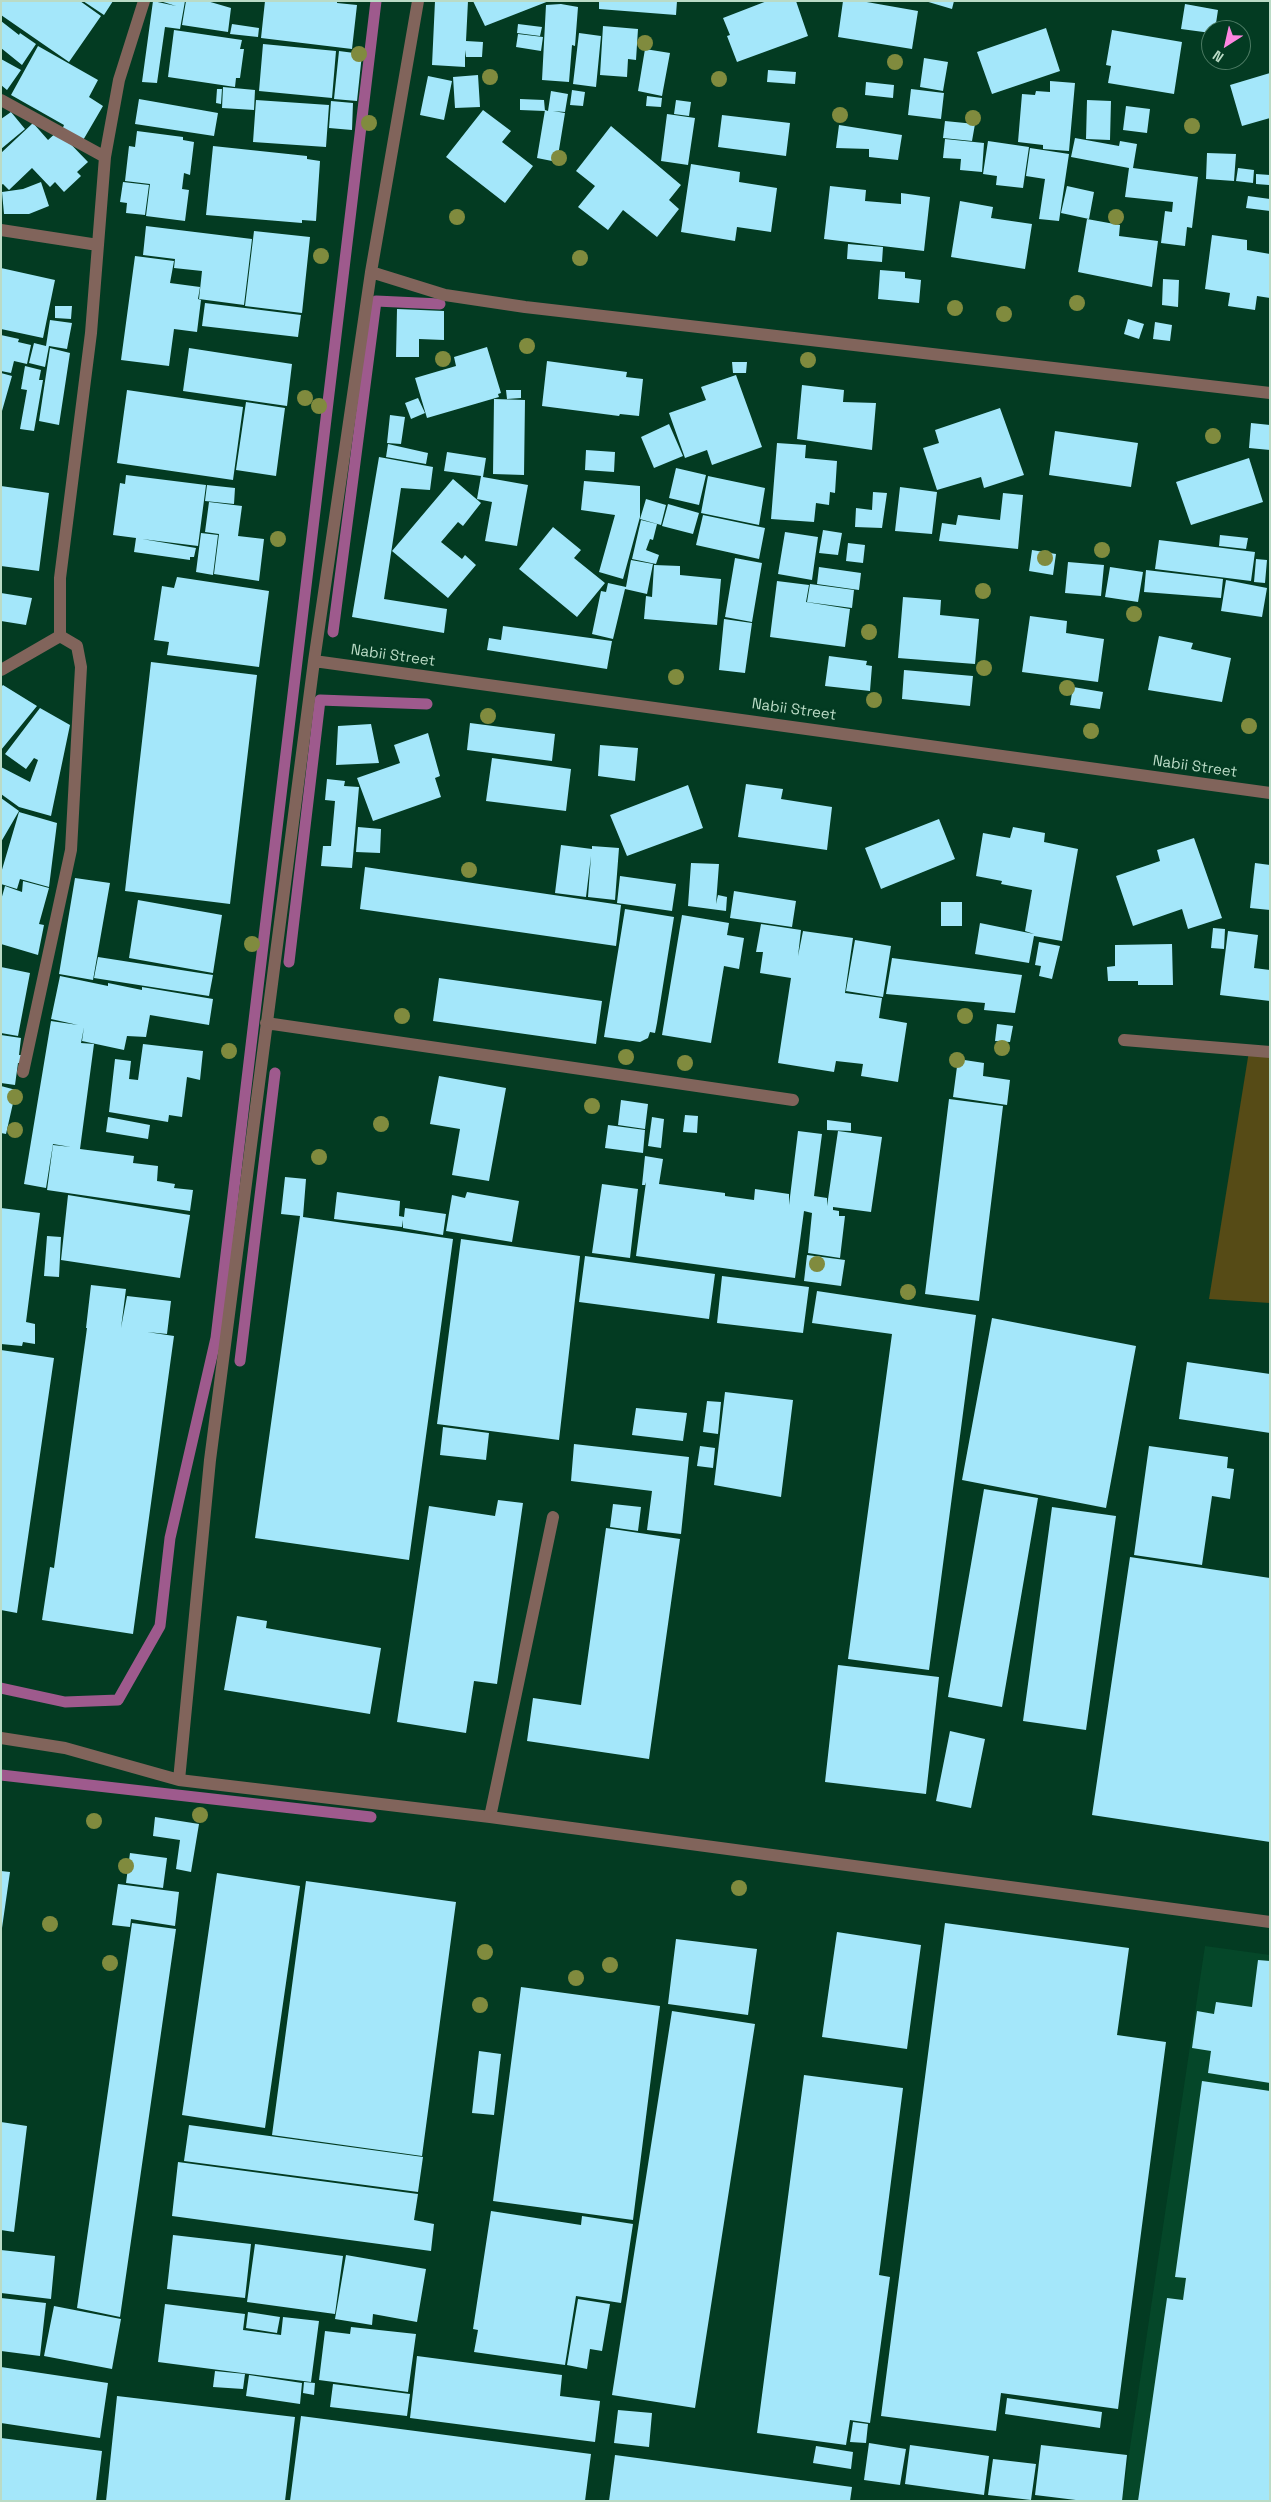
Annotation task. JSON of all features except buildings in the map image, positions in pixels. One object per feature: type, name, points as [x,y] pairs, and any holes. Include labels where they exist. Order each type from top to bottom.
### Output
[{"type":"street","points":[[60,636],[60,578],[90,342],[104,157],[120,80],[144,1]]},
{"type":"street","points":[[179,1780],[210,1460],[314,661],[371,272],[418,1]]},
{"type":"street","points":[[1,100],[104,157]]},
{"type":"street","points":[[1,230],[98,245]]},
{"type":"street","points":[[371,272],[445,295],[525,307],[1270,393]]},
{"type":"street","points":[[1,670],[60,636]]},
{"type":"street","points":[[23,1072],[71,850],[82,667],[77,646],[60,636]]},
{"type":"street","name":"Nabii Street","points":[[314,661],[1270,793]]},
{"type":"street","points":[[266,1023],[793,1100]]},
{"type":"street","points":[[1124,1040],[1270,1052]]},
{"type":"street","points":[[490,1817],[553,1517]]},
{"type":"street","points":[[1,1738],[65,1748],[179,1780],[490,1817],[1270,1922]]},
{"type":"shaded area","points":[[1249,1051],[1270,1054],[1270,1303],[1209,1299]]},
{"type":"shaded area","points":[[1205,1946],[1270,1955],[1270,2501],[1122,2501]]},
{"type":"waterway","points":[[1,1688],[65,1702],[118,1700],[160,1626],[170,1538],[216,1338],[376,1]]},
{"type":"waterway","points":[[333,632],[376,301],[440,304]]},
{"type":"waterway","points":[[289,962],[320,700],[427,704]]},
{"type":"waterway","points":[[240,1361],[275,1073]]},
{"type":"waterway","points":[[1,1775],[371,1817]]}]
